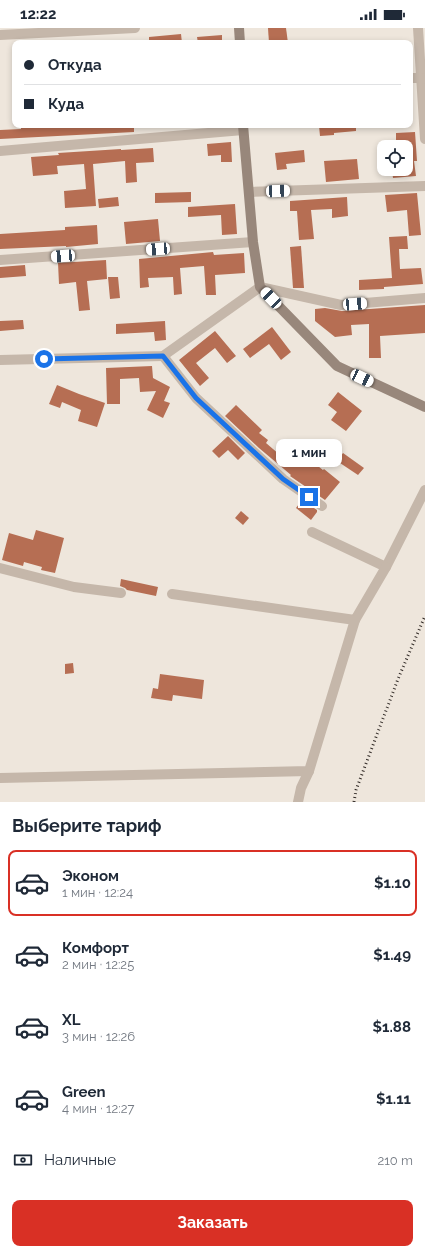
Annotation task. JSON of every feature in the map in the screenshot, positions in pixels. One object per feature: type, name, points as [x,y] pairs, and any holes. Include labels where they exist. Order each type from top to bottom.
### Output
[{"type":"street","points":[[0,35],[135,28]]},
{"type":"street","points":[[239,28],[240,40]]},
{"type":"street","points":[[418,28],[423,79],[425,139]]},
{"type":"street","points":[[413,78],[423,79]]},
{"type":"street","points":[[0,151],[243,128],[253,242],[260,287],[337,366],[425,407]]},
{"type":"street","points":[[249,192],[425,186]]},
{"type":"street","points":[[0,260],[253,242]]},
{"type":"street","points":[[0,360],[163,356],[260,287],[341,305],[425,298]]},
{"type":"street","points":[[163,356],[196,398],[283,479],[322,506]]},
{"type":"street","points":[[298,802],[301,788],[309,771],[356,620],[386,567],[425,490]]},
{"type":"street","points":[[312,532],[386,567]]},
{"type":"street","points":[[0,568],[74,587],[121,593]]},
{"type":"street","points":[[172,594],[356,620]]},
{"type":"street","points":[[0,778],[309,771]]},
{"type":"building","points":[[268,28],[286,28],[288,40],[269,40]]},
{"type":"building","points":[[181,34],[182,40],[149,40],[149,37]]},
{"type":"building","points":[[222,35],[222,40],[198,40],[197,37]]},
{"type":"building","points":[[134,128],[134,132],[0,139],[0,130]]},
{"type":"building","points":[[319,128],[356,128],[356,131],[320,136]]},
{"type":"building","points":[[415,132],[417,161],[414,161],[416,176],[393,178],[393,176],[413,176],[413,140],[396,140],[396,133]]},
{"type":"building","points":[[231,142],[232,162],[221,162],[221,155],[208,156],[207,144]]},
{"type":"building","points":[[153,148],[154,162],[136,163],[137,182],[126,183],[125,161],[93,164],[96,206],[65,208],[64,191],[86,189],[84,164],[57,166],[58,174],[33,176],[31,157],[59,155],[58,153]]},
{"type":"building","points":[[304,150],[305,162],[286,164],[287,169],[277,170],[275,153]]},
{"type":"building","points":[[357,159],[359,179],[326,182],[324,161]]},
{"type":"building","points":[[191,192],[191,202],[155,203],[155,193]]},
{"type":"building","points":[[417,193],[421,235],[409,236],[407,210],[387,212],[385,195]]},
{"type":"building","points":[[118,197],[119,206],[99,208],[98,199]]},
{"type":"building","points":[[347,197],[348,216],[332,218],[332,209],[311,210],[314,239],[299,240],[297,211],[290,211],[290,201]]},
{"type":"building","points":[[235,204],[237,234],[222,235],[221,215],[188,217],[188,207]]},
{"type":"building","points":[[158,219],[160,241],[126,244],[124,222]]},
{"type":"building","points":[[97,225],[98,244],[66,247],[0,249],[0,234],[65,230],[65,227]]},
{"type":"building","points":[[407,236],[408,249],[399,249],[400,269],[421,268],[423,284],[384,287],[384,289],[359,290],[359,280],[392,278],[389,237]]},
{"type":"building","points":[[301,246],[304,288],[293,288],[290,247]]},
{"type":"building","points":[[213,252],[214,255],[244,253],[245,273],[215,275],[216,295],[206,295],[204,266],[180,268],[182,294],[174,295],[173,277],[148,278],[149,287],[140,288],[139,259]]},
{"type":"building","points":[[106,260],[107,279],[87,281],[90,310],[79,311],[76,282],[59,284],[58,263]]},
{"type":"building","points":[[25,265],[26,276],[0,278],[0,267]]},
{"type":"building","points":[[108,277],[118,277],[120,298],[110,299]]},
{"type":"building","points":[[425,305],[425,333],[380,336],[381,358],[369,358],[369,324],[351,325],[352,335],[335,337],[315,321],[315,309],[325,308],[342,311]]},
{"type":"building","points":[[23,320],[24,329],[0,331],[0,321]]},
{"type":"building","points":[[165,321],[166,340],[155,341],[154,332],[116,334],[116,324]]},
{"type":"building","points":[[272,327],[291,352],[281,360],[269,344],[250,358],[243,349]]},
{"type":"building","points":[[215,331],[236,356],[227,363],[215,348],[196,363],[209,378],[200,386],[179,360]]},
{"type":"building","points":[[152,366],[153,378],[170,387],[164,401],[170,403],[163,418],[147,410],[156,391],[140,392],[139,378],[120,379],[120,404],[107,404],[106,368]]},
{"type":"building","points":[[57,385],[105,403],[97,427],[78,421],[81,410],[62,402],[60,408],[49,404]]},
{"type":"building","points":[[338,392],[362,411],[346,431],[331,420],[337,412],[328,405]]},
{"type":"building","points":[[236,405],[262,430],[259,433],[268,440],[266,443],[280,455],[290,443],[340,482],[325,500],[290,476],[291,475],[225,416]]},
{"type":"building","points":[[228,436],[245,453],[238,460],[228,450],[219,458],[212,451]]},
{"type":"building","points":[[343,453],[364,468],[358,475],[337,461]]},
{"type":"building","points":[[302,500],[317,510],[311,520],[296,508]]},
{"type":"building","points":[[241,511],[249,518],[243,525],[235,518]]},
{"type":"building","points":[[36,530],[64,538],[55,573],[41,570],[42,567],[24,562],[23,566],[2,560],[9,533],[33,540]]},
{"type":"building","points":[[121,579],[158,587],[156,596],[127,590],[120,586]]},
{"type":"building","points":[[73,663],[74,673],[65,674],[65,664]]},
{"type":"building","points":[[160,674],[204,680],[202,699],[173,695],[172,701],[151,698],[153,688],[158,689]]},
{"type":"railway","points":[[354,802],[356,790],[398,679],[425,616]]},
{"type":"route","points":[[44,359],[163,356],[196,398],[283,479],[309,497]]}]
